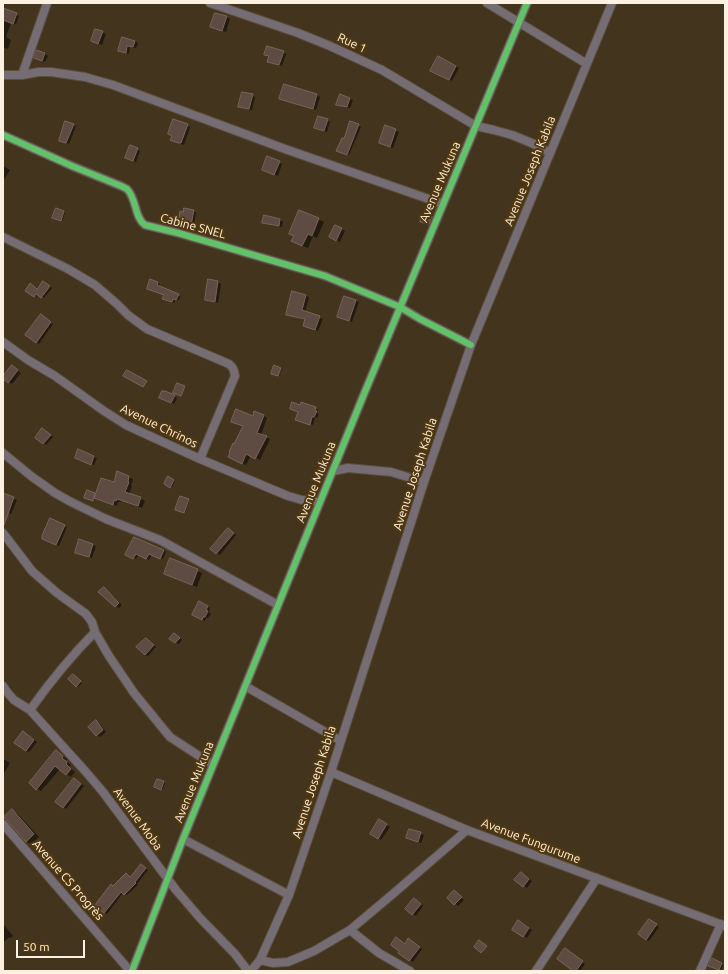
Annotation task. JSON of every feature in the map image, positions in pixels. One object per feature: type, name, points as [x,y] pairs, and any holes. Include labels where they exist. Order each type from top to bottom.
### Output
[{"type":"street","points":[[22,75],[47,3]]},
{"type":"street","name":"Rue 1","points":[[210,3],[298,33],[376,67],[476,126],[512,135],[534,144],[550,154]]},
{"type":"street","points":[[487,3],[587,64]]},
{"type":"street","name":"Avenue Mukuna","points":[[131,971],[320,502],[527,3]]},
{"type":"street","name":"Avenue Joseph Kabila","points":[[250,971],[260,960],[289,895],[331,772],[424,482],[471,345],[612,3]]},
{"type":"street","points":[[3,75],[51,72],[85,77],[113,85],[292,151],[443,204]]},
{"type":"street","name":"Cabine SNEL","points":[[3,135],[127,189],[131,195],[141,222],[145,225],[178,233],[325,276],[400,307],[471,345]]},
{"type":"street","points":[[3,237],[68,269],[95,285],[128,315],[148,329],[230,364],[233,367],[236,376],[200,459]]},
{"type":"street","name":"Avenue Chrinos","points":[[3,342],[126,425],[200,459],[288,496],[302,500],[320,502]]},
{"type":"street","points":[[3,453],[31,476],[71,502],[106,519],[160,540],[278,605]]},
{"type":"street","points":[[333,471],[348,468],[391,472],[424,482]]},
{"type":"street","points":[[3,534],[32,571],[57,593],[86,614],[92,622],[95,632],[109,656],[134,693],[170,737],[213,765]]},
{"type":"street","points":[[30,710],[45,689],[95,632]]},
{"type":"street","name":"Avenue Moba","points":[[3,686],[14,700],[30,710],[103,792],[167,879],[200,918],[250,971]]},
{"type":"street","points":[[245,686],[341,741]]},
{"type":"street","name":"Avenue Fungurume","points":[[331,772],[467,830],[723,925]]},
{"type":"street","name":"Avenue CS Progrès","points":[[3,824],[131,971]]},
{"type":"street","points":[[260,960],[273,963],[288,962],[314,951],[350,930],[467,830]]},
{"type":"street","points":[[183,839],[289,895]]},
{"type":"street","points":[[536,971],[597,878]]},
{"type":"street","points":[[700,971],[723,925]]},
{"type":"street","points":[[350,930],[379,953],[410,971]]},
{"type":"building","points":[[3,8],[17,13],[13,24],[3,20]]},
{"type":"building","points":[[215,13],[227,16],[222,31],[210,27]]},
{"type":"building","points":[[95,29],[103,31],[98,44],[91,41]]},
{"type":"building","points":[[122,37],[135,41],[133,47],[127,46],[126,53],[118,51]]},
{"type":"building","points":[[267,46],[284,51],[279,65],[267,62],[269,56],[264,55]]},
{"type":"building","points":[[36,50],[45,53],[42,61],[34,58]]},
{"type":"building","points":[[438,56],[456,66],[449,80],[430,71]]},
{"type":"building","points":[[284,84],[317,94],[313,109],[279,99]]},
{"type":"building","points":[[242,92],[253,94],[249,109],[238,107]]},
{"type":"building","points":[[340,94],[350,98],[347,107],[336,105]]},
{"type":"building","points":[[318,116],[328,119],[324,131],[314,128]]},
{"type":"building","points":[[173,119],[188,124],[181,143],[170,140],[172,136],[168,134]]},
{"type":"building","points":[[65,121],[74,124],[66,143],[59,141]]},
{"type":"building","points":[[350,121],[359,124],[347,155],[336,151],[342,138],[344,138]]},
{"type":"building","points":[[385,125],[396,129],[390,147],[379,143]]},
{"type":"building","points":[[130,145],[138,148],[133,161],[125,158]]},
{"type":"building","points":[[267,156],[280,161],[274,175],[262,170]]},
{"type":"building","points":[[56,208],[64,211],[61,221],[52,218]]},
{"type":"building","points":[[184,208],[194,210],[191,225],[178,222],[180,211],[183,212]]},
{"type":"building","points":[[299,210],[319,218],[312,236],[308,234],[302,246],[291,241],[294,236],[289,234]]},
{"type":"building","points":[[423,214],[432,216],[429,224],[420,222]]},
{"type":"building","points":[[264,215],[280,219],[279,226],[262,223]]},
{"type":"building","points":[[335,225],[342,228],[336,241],[329,237]]},
{"type":"building","points":[[150,279],[158,282],[157,285],[179,294],[176,300],[173,299],[172,302],[162,299],[164,295],[147,289]]},
{"type":"building","points":[[208,279],[218,281],[215,302],[205,300]]},
{"type":"building","points":[[43,281],[50,286],[41,298],[36,294],[34,297],[25,291],[30,283],[37,289]]},
{"type":"building","points":[[292,291],[306,295],[302,310],[320,316],[315,330],[303,326],[305,319],[286,315]]},
{"type":"building","points":[[344,296],[356,300],[349,321],[337,317]]},
{"type":"building","points":[[41,314],[51,322],[36,343],[25,335]]},
{"type":"building","points":[[12,365],[18,370],[8,383],[3,379],[3,376]]},
{"type":"building","points":[[274,365],[281,368],[278,376],[271,374]]},
{"type":"building","points":[[127,370],[147,381],[143,387],[123,376]]},
{"type":"building","points":[[177,383],[185,386],[181,396],[173,393]]},
{"type":"building","points":[[162,391],[175,395],[171,403],[159,398]]},
{"type":"building","points":[[292,402],[300,405],[301,402],[316,407],[315,411],[317,411],[314,417],[312,417],[310,425],[295,420],[298,412],[290,409]]},
{"type":"building","points":[[236,409],[253,416],[254,411],[264,415],[257,433],[267,436],[255,459],[246,454],[242,464],[228,457],[233,443],[234,444],[243,426],[231,422]]},
{"type":"building","points":[[42,428],[51,435],[43,444],[35,438]]},
{"type":"building","points":[[78,449],[94,456],[91,465],[75,458]]},
{"type":"building","points":[[117,471],[129,476],[129,482],[125,492],[141,497],[138,506],[117,499],[116,501],[114,500],[113,505],[94,498],[101,478],[114,482]]},
{"type":"building","points":[[168,476],[174,480],[170,488],[164,484]]},
{"type":"building","points":[[87,490],[95,493],[93,501],[84,498]]},
{"type":"building","points":[[3,493],[14,497],[4,525],[3,525]]},
{"type":"building","points":[[180,496],[189,499],[184,513],[175,510]]},
{"type":"building","points":[[50,518],[65,525],[56,545],[42,539]]},
{"type":"building","points":[[228,528],[234,533],[216,554],[210,549]]},
{"type":"building","points":[[134,537],[164,550],[160,559],[149,554],[146,559],[136,554],[133,559],[125,555]]},
{"type":"building","points":[[79,539],[93,544],[89,557],[75,553]]},
{"type":"building","points":[[170,558],[198,569],[192,585],[164,574]]},
{"type":"building","points":[[104,587],[119,603],[115,607],[98,592]]},
{"type":"building","points":[[199,601],[208,606],[206,610],[208,611],[202,620],[192,615]]},
{"type":"building","points":[[174,633],[180,638],[175,643],[169,639]]},
{"type":"building","points":[[146,638],[154,645],[145,655],[136,647]]},
{"type":"building","points":[[73,674],[81,681],[76,687],[68,679]]},
{"type":"building","points":[[96,720],[103,730],[96,736],[88,727]]},
{"type":"building","points":[[23,731],[34,740],[26,751],[14,743]]},
{"type":"building","points":[[56,750],[63,756],[62,758],[67,762],[66,764],[71,769],[66,775],[55,766],[36,790],[29,783]]},
{"type":"building","points":[[74,778],[81,784],[63,808],[55,802]]},
{"type":"building","points":[[157,779],[164,781],[161,790],[154,787]]},
{"type":"building","points":[[12,809],[34,834],[26,842],[4,817]]},
{"type":"building","points":[[379,819],[387,824],[378,839],[370,834]]},
{"type":"building","points":[[409,829],[421,832],[418,842],[406,838]]},
{"type":"building","points":[[141,864],[146,868],[135,882],[136,883],[124,895],[121,892],[104,913],[94,906],[111,884],[113,886],[126,873],[130,877]]},
{"type":"building","points":[[521,872],[529,879],[523,887],[514,880]]},
{"type":"building","points":[[454,890],[462,897],[454,905],[447,898]]},
{"type":"building","points":[[414,898],[421,904],[412,915],[405,909]]},
{"type":"building","points":[[649,919],[657,924],[646,940],[638,934]]},
{"type":"building","points":[[518,920],[529,928],[523,937],[512,930]]},
{"type":"building","points":[[396,937],[405,944],[408,938],[420,947],[409,961],[398,953],[399,951],[391,945]]},
{"type":"building","points":[[479,940],[487,946],[481,953],[474,947]]},
{"type":"building","points":[[565,948],[583,961],[576,971],[573,971],[557,959]]},
{"type":"building","points":[[712,958],[722,963],[719,970],[708,966]]},
{"type":"cycle path","points":[[132,971],[183,839],[364,394],[527,3]]},
{"type":"cycle path","points":[[3,135],[127,189],[141,222],[145,225],[178,233],[325,276],[400,307],[471,345]]}]
